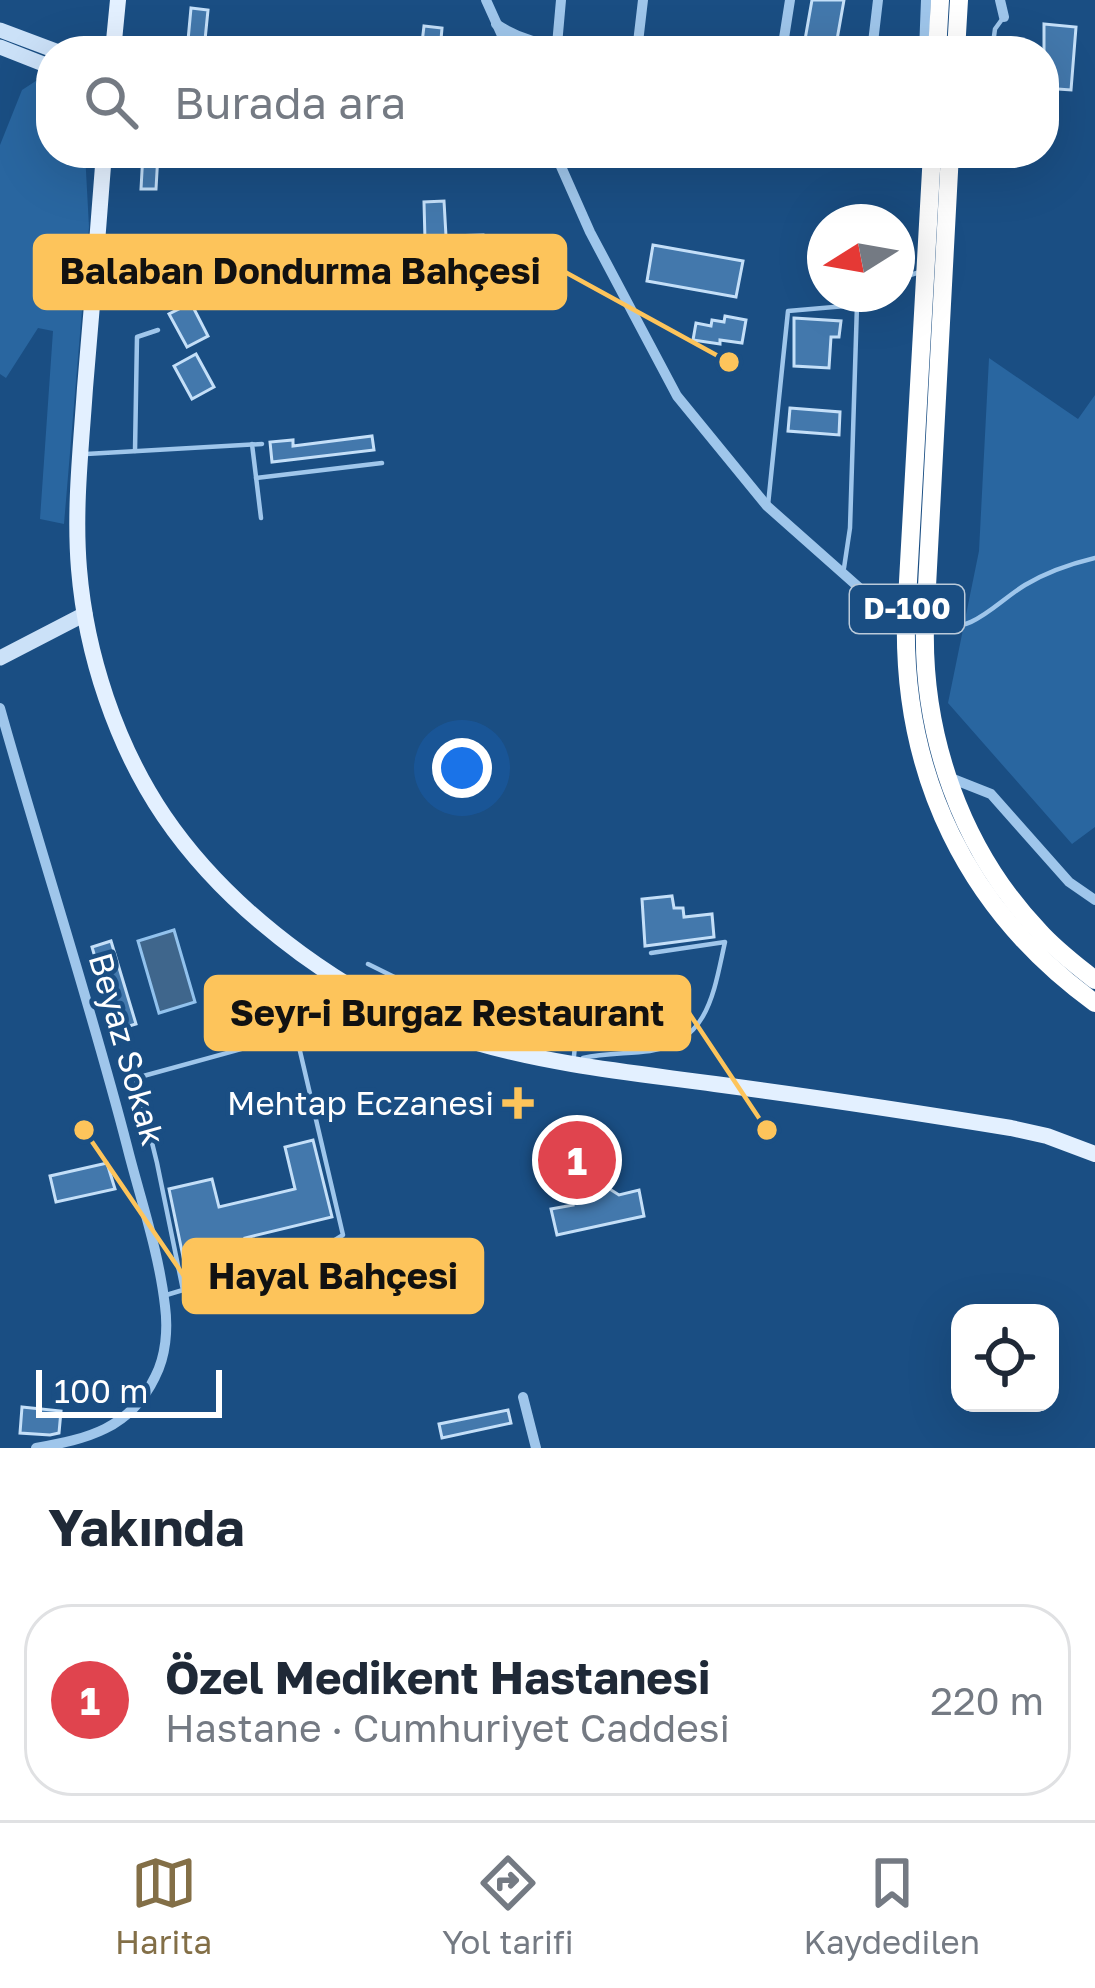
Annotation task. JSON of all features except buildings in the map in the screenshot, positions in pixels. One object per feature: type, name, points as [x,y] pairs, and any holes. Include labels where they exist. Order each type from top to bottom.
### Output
[{"type":"highway","points":[[938,36],[940,0]]},
{"type":"highway","points":[[957,36],[959,0]]},
{"type":"highway","name":"D-100","points":[[931,168],[916,621],[928,700],[947,777],[964,819],[1004,889],[1052,945],[1095,980]]},
{"type":"highway","name":"D-100","points":[[949,168],[916,621],[906,668],[919,748],[933,794],[983,892],[1022,941],[1095,1003]]},
{"type":"main road","points":[[114,36],[118,0]]},
{"type":"main road","points":[[103,168],[80,454],[77,536],[85,614],[107,698],[146,786],[182,841],[254,915],[326,972],[394,1010],[475,1043],[574,1063],[1011,1128],[1095,1154]]},
{"type":"street","points":[[486,0],[502,36]]},
{"type":"street","points":[[553,36],[561,0]]},
{"type":"street","points":[[639,36],[644,0]]},
{"type":"street","points":[[784,36],[790,0]]},
{"type":"street","points":[[874,36],[878,0]]},
{"type":"street","points":[[925,36],[926,0]]},
{"type":"street","points":[[995,0],[1004,17]]},
{"type":"street","points":[[496,24],[514,36]]},
{"type":"street","points":[[0,30],[36,44]]},
{"type":"street","points":[[0,47],[36,61]]},
{"type":"street","points":[[562,168],[677,396],[767,506],[864,592],[916,621]]},
{"type":"street","points":[[0,658],[85,614]]},
{"type":"street","name":"Beyaz Sokak","points":[[0,707],[106,1065],[163,1296],[166,1332],[155,1378],[120,1421],[98,1434],[36,1448]]},
{"type":"street","points":[[947,777],[991,794],[1070,882],[1095,900]]},
{"type":"street","points":[[524,1397],[536,1448]]},
{"type":"lane","points":[[993,36],[1004,17]]},
{"type":"lane","points":[[915,273],[926,270]]},
{"type":"lane","points":[[767,506],[788,311],[807,309]]},
{"type":"lane","points":[[844,574],[850,528],[857,312]]},
{"type":"lane","points":[[135,451],[137,337],[158,330]]},
{"type":"lane","points":[[80,454],[262,443]]},
{"type":"lane","points":[[253,444],[261,518]]},
{"type":"lane","points":[[256,478],[382,463]]},
{"type":"lane","points":[[916,621],[951,630],[977,620],[1045,575],[1095,558]]},
{"type":"lane","points":[[574,1063],[585,1057],[670,1046],[695,1031],[707,1010],[725,942],[651,953]]},
{"type":"lane","points":[[368,964],[446,1003],[491,1018],[576,1034],[574,1063]]},
{"type":"lane","points":[[163,1296],[183,1290],[252,1291],[343,1235],[296,1034],[136,1078],[183,1290]]},
{"type":"shaded area","points":[[36,81],[36,168],[86,168],[89,227],[64,524],[40,519],[53,331],[38,328],[6,378],[0,374],[0,145],[22,90]]},
{"type":"shaded area","points":[[989,358],[1078,419],[1095,395],[1095,827],[1072,844],[948,703],[979,551]]},
{"type":"shaded area","points":[[174,930],[195,1002],[159,1013],[138,941]]},
{"type":"place","name":"Balaban Dondurma Bahçesi","points":[[729,362]]},
{"type":"place","name":"Mehtap Eczanesi","points":[[518,1103]]},
{"type":"place","name":"Hayal Bahçesi","points":[[84,1130]]},
{"type":"place","name":"Seyr-i Burgaz Restaurant","points":[[767,1130]]},
{"type":"place","name":"Özel Medikent Hastanesi","points":[[577,1160]]}]
